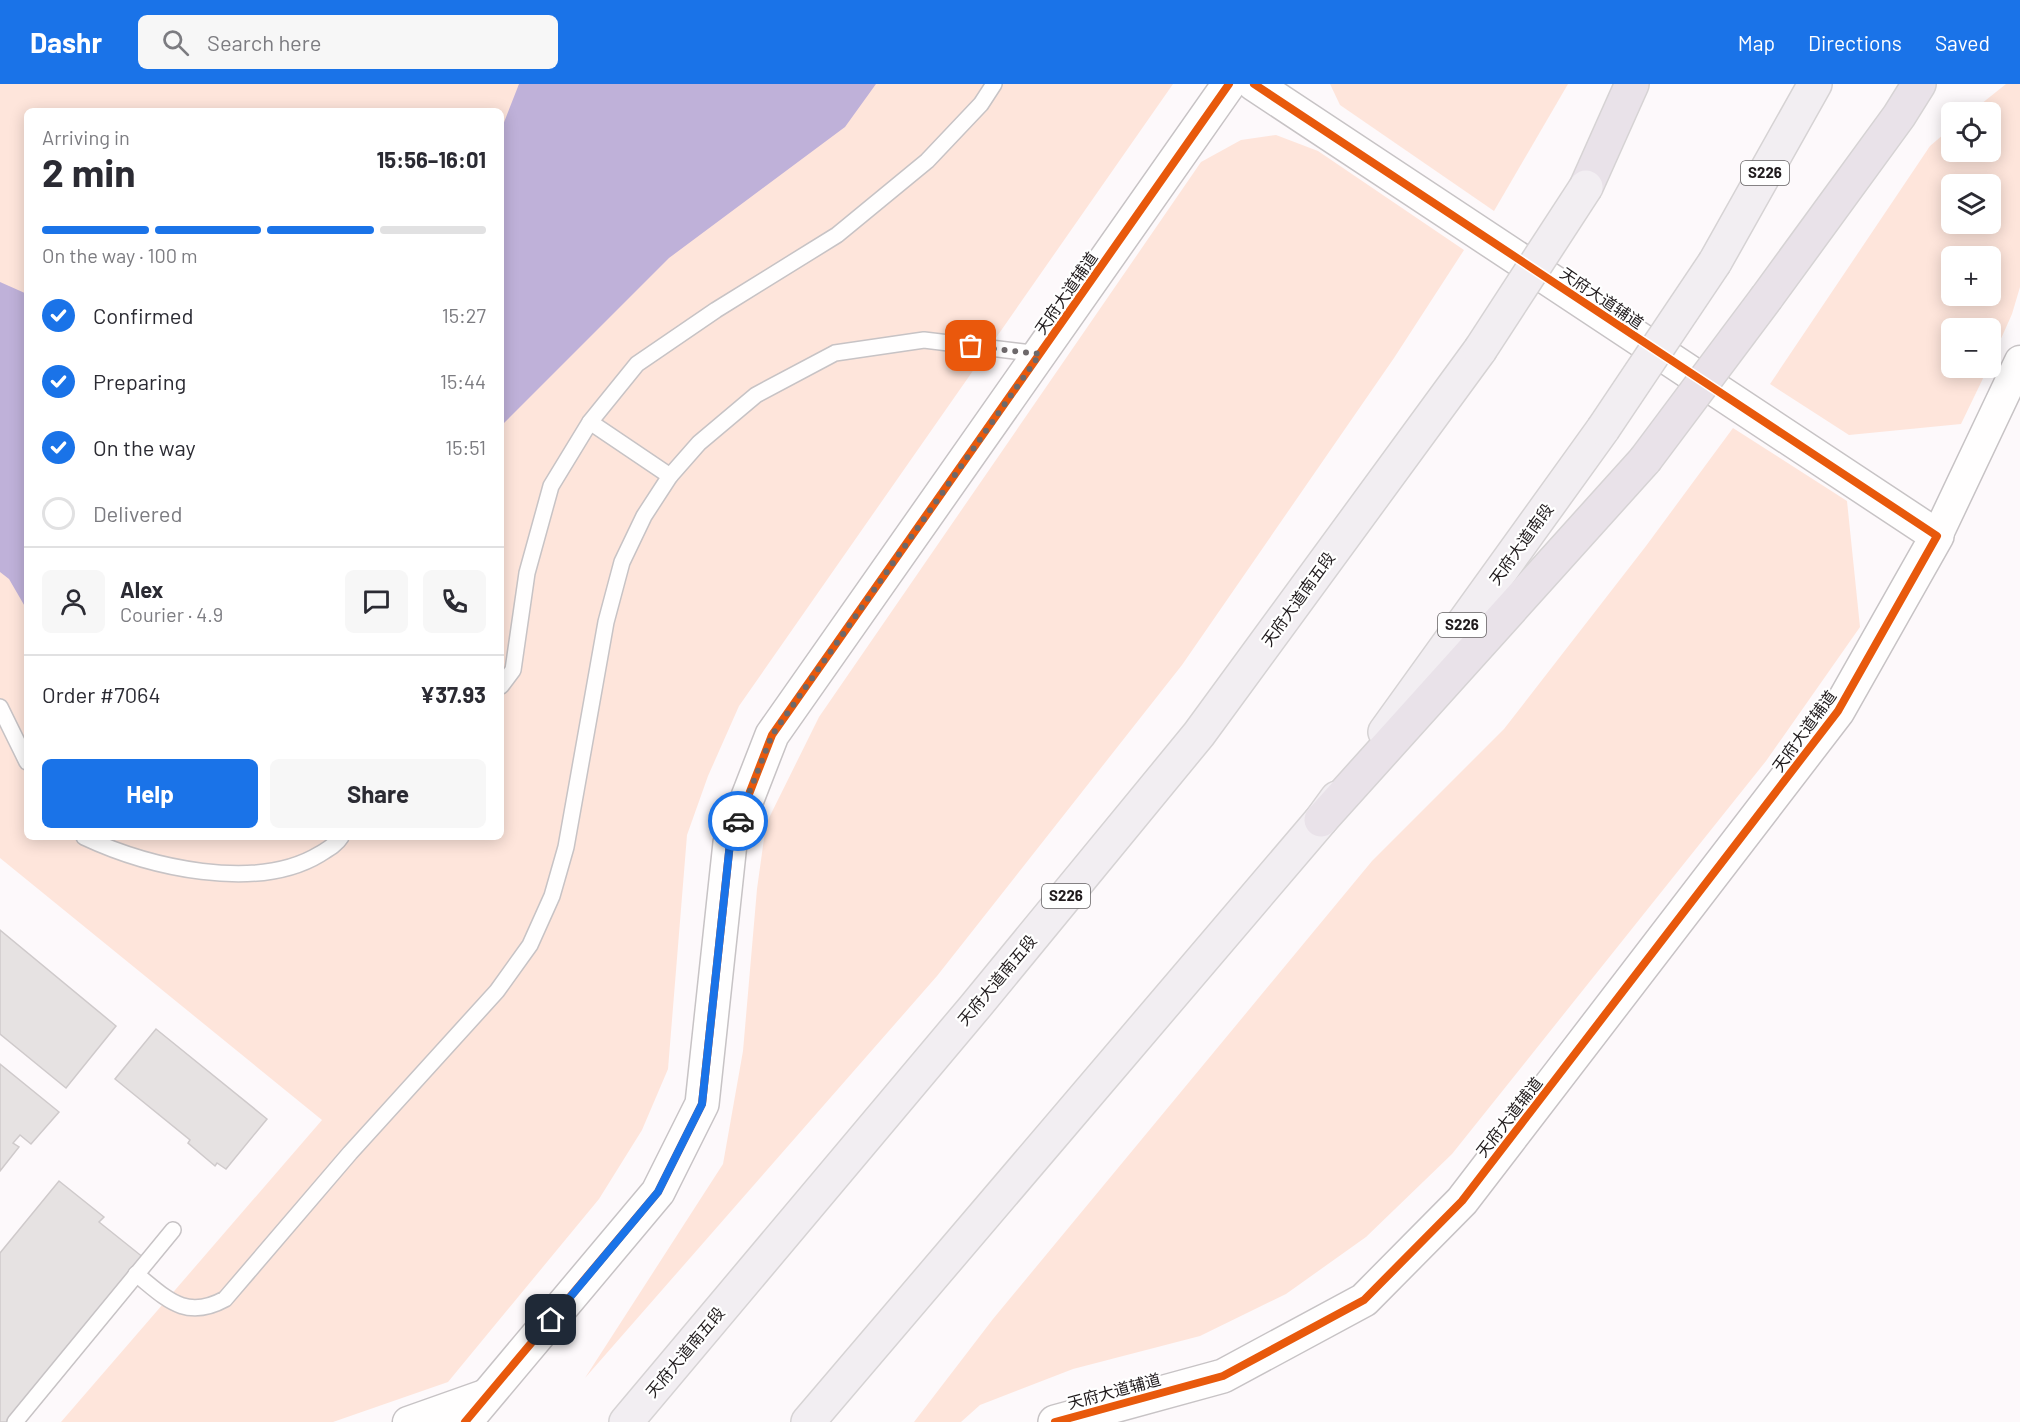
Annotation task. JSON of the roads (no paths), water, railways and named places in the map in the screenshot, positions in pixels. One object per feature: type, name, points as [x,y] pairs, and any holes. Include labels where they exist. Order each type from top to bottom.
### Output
[{"type":"highway","points":[[1586,187],[1632,84]]},
{"type":"highway","points":[[1321,820],[1645,460],[1899,116],[1919,84]]},
{"type":"main road","points":[[1586,187],[1649,84]]},
{"type":"main road","name":"天府大道南段","points":[[1321,820],[1603,429],[1715,262],[1815,84]]},
{"type":"main road","name":"天府大道南五段","points":[[626,1422],[974,1008],[1199,734],[1480,350],[1586,187]]},
{"type":"main road","name":"S226","points":[[808,1422],[1321,820]]},
{"type":"street","name":"天府大道辅道","points":[[465,1422],[658,1192],[702,1104],[730,843],[772,735],[1229,84]]},
{"type":"street","name":"天府大道辅道","points":[[1054,1422],[1223,1376],[1364,1300],[1462,1201],[1838,711],[1937,536],[1254,84]]},
{"type":"street","points":[[1937,536],[2020,361]]},
{"type":"street","points":[[408,1422],[490,1393]]},
{"type":"lane","points":[[504,682],[513,670],[527,573],[551,486],[590,422],[637,364],[716,310],[837,235],[927,161],[981,104],[994,84]]},
{"type":"lane","points":[[136,1274],[174,1304],[188,1308],[213,1306],[225,1299],[350,1153],[497,991],[530,945],[552,897],[566,847],[606,622],[622,562],[644,516],[670,476],[699,443],[756,395],[835,353],[924,340],[1040,354]]},
{"type":"lane","points":[[590,422],[670,476]]},
{"type":"lane","points":[[0,708],[24,756]]},
{"type":"lane","points":[[90,840],[118,853],[196,870],[261,874],[306,862],[339,840]]},
{"type":"lane","points":[[15,1422],[173,1230]]}]
